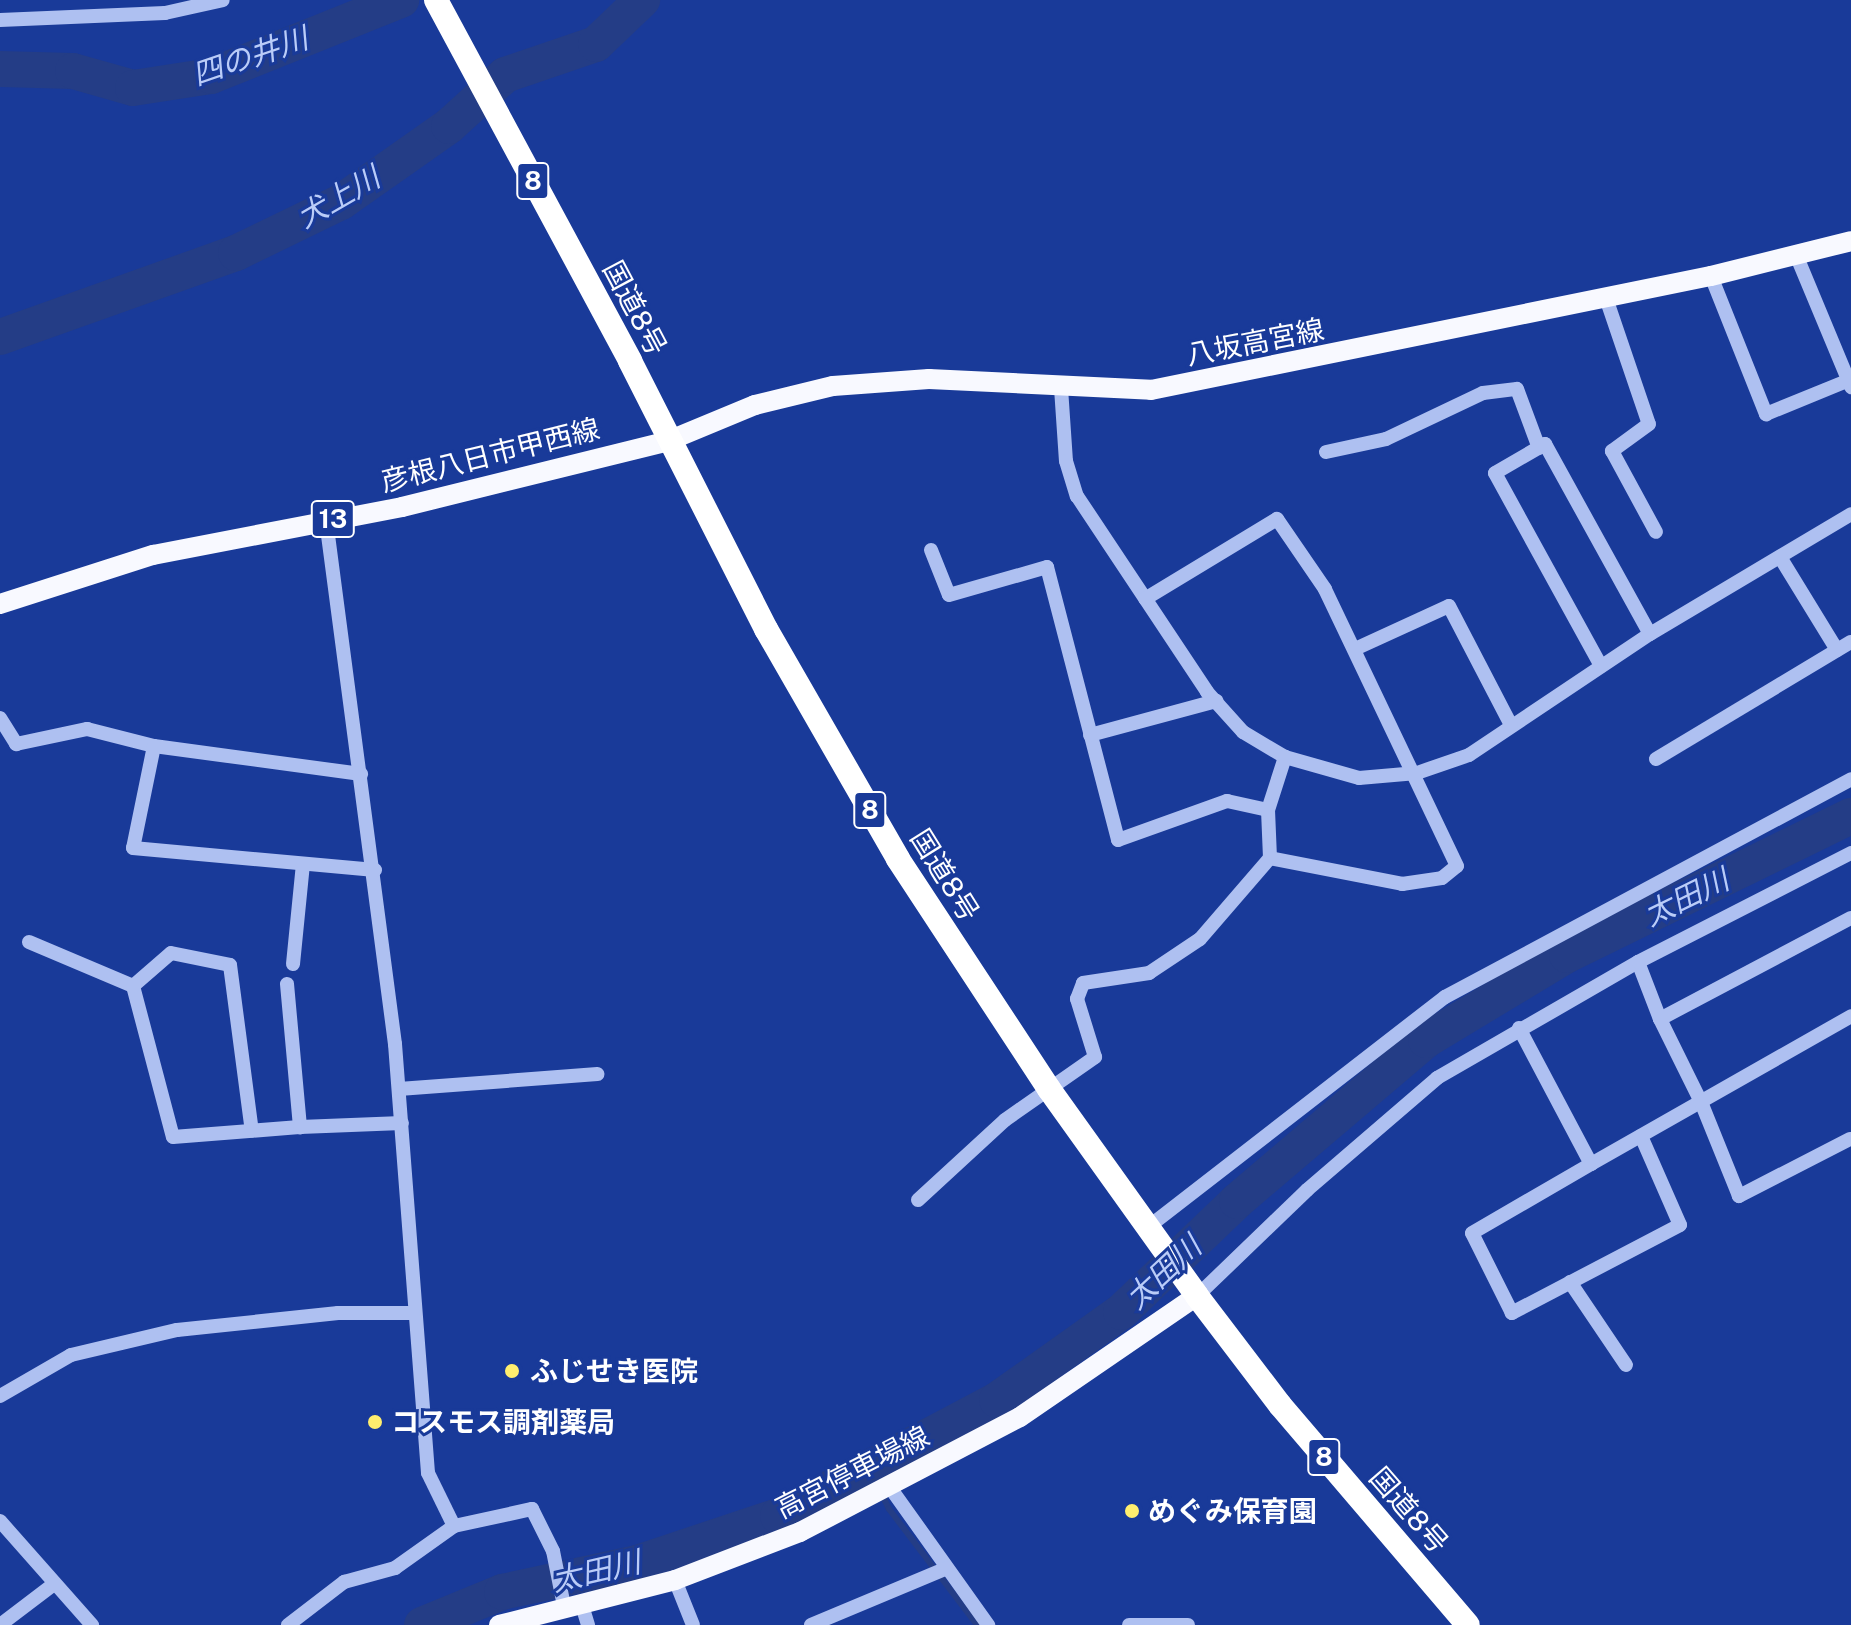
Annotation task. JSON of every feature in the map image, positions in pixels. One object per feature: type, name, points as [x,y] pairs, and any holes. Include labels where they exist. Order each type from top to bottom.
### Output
[{"type":"highway","name":"国道8号","points":[[436,0],[630,361],[766,629],[898,859],[1049,1089],[1149,1231],[1280,1405],[1468,1625]]},
{"type":"main road","name":"八坂高宮線","points":[[668,441],[755,405],[833,386],[929,379],[1061,388],[1151,390],[1244,374],[1711,276],[1797,257],[1851,241]]},
{"type":"main road","name":"彦根八日市甲西線","points":[[0,604],[153,555],[402,507],[668,441]]},
{"type":"main road","name":"高宮停車場線","points":[[499,1625],[570,1602],[675,1580],[800,1532],[1020,1417],[1193,1289]]},
{"type":"street","points":[[0,20],[165,13],[223,0]]},
{"type":"street","points":[[1711,276],[1766,414],[1849,384],[1797,257]]},
{"type":"street","points":[[1606,298],[1649,424],[1612,451],[1656,532]]},
{"type":"street","points":[[1061,388],[1066,461],[1077,496],[1216,701],[1243,732],[1285,757],[1359,778],[1417,773],[1469,755],[1650,634],[1851,514]]},
{"type":"street","points":[[1326,452],[1386,439],[1483,393],[1517,389],[1539,448]]},
{"type":"street","points":[[1601,666],[1495,473],[1545,444],[1650,634]]},
{"type":"street","points":[[1145,599],[1277,519],[1325,589],[1417,773],[1457,866],[1442,878],[1402,884],[1270,858]]},
{"type":"street","points":[[326,520],[375,870],[399,1089],[413,1313],[428,1473],[454,1526]]},
{"type":"street","points":[[931,550],[949,595],[1047,567],[1118,840],[1227,801],[1268,810]]},
{"type":"street","points":[[1780,557],[1837,650]]},
{"type":"street","points":[[1355,649],[1449,606],[1511,725]]},
{"type":"street","points":[[1656,759],[1851,642]]},
{"type":"street","points":[[1090,735],[1216,701]]},
{"type":"street","points":[[0,718],[16,744],[87,729],[154,746],[361,774]]},
{"type":"street","points":[[154,746],[133,848],[375,870]]},
{"type":"street","points":[[918,1200],[1005,1120],[1095,1057],[1077,999],[1083,983],[1149,973],[1200,939],[1270,858],[1268,810],[1285,757]]},
{"type":"street","points":[[1149,1231],[1445,997],[1851,779]]},
{"type":"street","points":[[1193,1289],[1437,1078],[1638,962],[1851,853]]},
{"type":"street","points":[[293,964],[303,864]]},
{"type":"street","points":[[1660,1019],[1851,918]]},
{"type":"street","points":[[29,942],[133,986]]},
{"type":"street","points":[[133,986],[171,953],[230,965],[252,1131]]},
{"type":"street","points":[[1638,962],[1739,1196],[1851,1139],[1851,1132]]},
{"type":"street","points":[[287,984],[300,1127]]},
{"type":"street","points":[[133,986],[173,1137],[402,1123]]},
{"type":"street","points":[[1641,1136],[1680,1225],[1512,1313],[1472,1233],[1591,1164],[1851,1016]]},
{"type":"street","points":[[1519,1028],[1591,1164]]},
{"type":"street","points":[[399,1089],[597,1074]]},
{"type":"street","points":[[1570,1282],[1626,1365]]},
{"type":"street","points":[[0,1396],[71,1355],[177,1330],[338,1313],[413,1313]]},
{"type":"street","points":[[889,1486],[988,1625]]},
{"type":"street","points":[[288,1625],[344,1582],[395,1568],[454,1526],[532,1509],[553,1551],[570,1602],[588,1625]]},
{"type":"street","points":[[0,1521],[92,1625]]},
{"type":"street","points":[[811,1625],[946,1568]]},
{"type":"street","points":[[675,1580],[693,1625]]},
{"type":"street","points":[[0,1625],[54,1584]]},
{"type":"street","points":[[1129,1625],[1188,1625]]},
{"type":"waterway","name":"四の井川","points":[[0,69],[73,71],[133,88],[211,76],[401,0]]},
{"type":"waterway","name":"犬上川","points":[[0,337],[236,253],[341,202],[449,126],[505,75],[596,44],[642,0]]},
{"type":"waterway","name":"太田川","points":[[422,1625],[502,1592],[637,1563],[778,1516],[997,1400],[1121,1312],[1237,1201],[1426,1040],[1567,955],[1851,816]]},
{"type":"waterway","points":[[869,1468],[889,1509],[977,1625]]},
{"type":"place","name":"ふじせき医院","points":[[512,1371]]},
{"type":"place","name":"コスモス調剤薬局","points":[[375,1422]]},
{"type":"place","name":"めぐみ保育園","points":[[1132,1511]]}]
